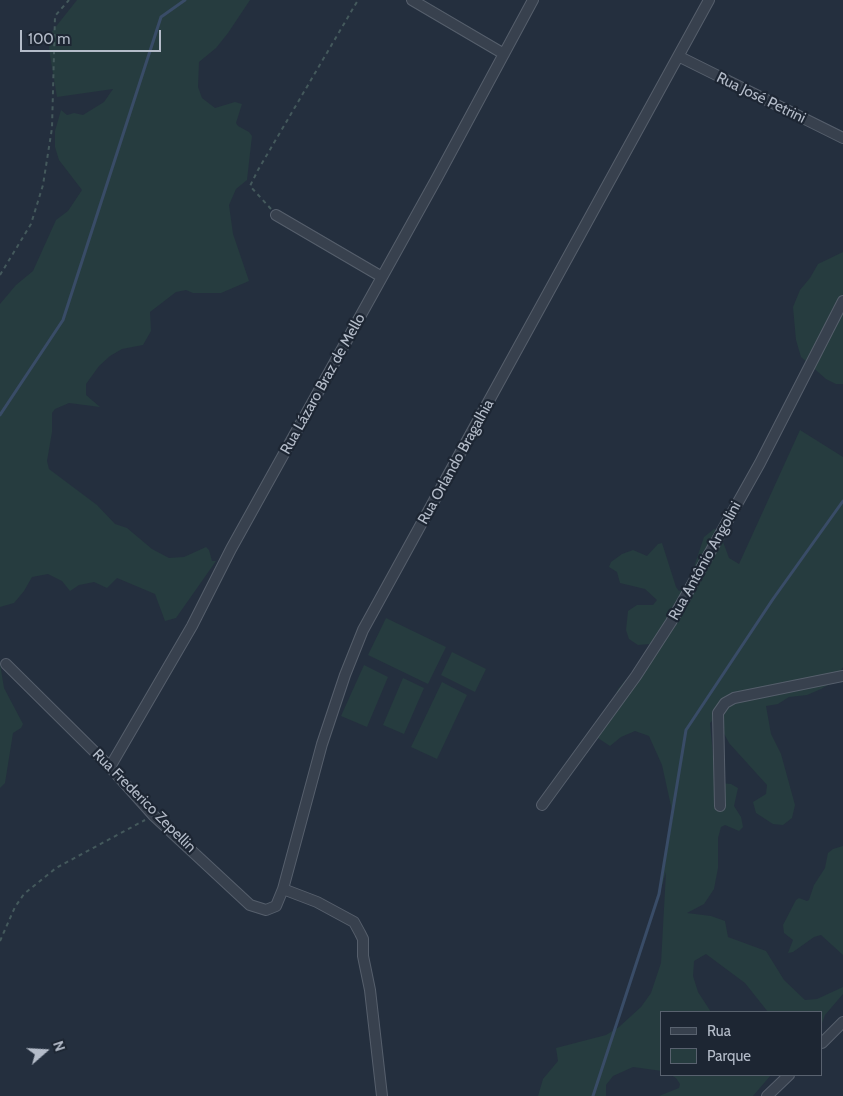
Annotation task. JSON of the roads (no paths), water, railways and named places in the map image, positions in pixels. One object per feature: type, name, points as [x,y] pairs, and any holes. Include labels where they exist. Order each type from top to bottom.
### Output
[{"type":"street","points":[[412,0],[504,54]]},
{"type":"street","name":"Rua Lázaro Braz de Mello","points":[[110,767],[192,626],[231,550],[532,0]]},
{"type":"street","name":"Rua Orlando Bragalhia","points":[[283,888],[322,744],[345,674],[363,630],[710,0]]},
{"type":"street","name":"Rua José Petrini","points":[[680,57],[843,138]]},
{"type":"street","points":[[276,214],[382,277]]},
{"type":"street","name":"Rua Antônio Angolini","points":[[542,805],[641,668],[671,622],[760,463],[843,301]]},
{"type":"street","name":"Rua Frederico Zepellin","points":[[6,664],[110,767],[153,816],[250,905],[266,910],[276,906],[283,888]]},
{"type":"street","points":[[720,806],[718,713],[725,703],[734,698],[843,676]]},
{"type":"street","points":[[283,888],[317,902],[354,922],[363,939],[363,956],[370,990],[382,1096]]},
{"type":"street","points":[[823,1042],[843,1022]]},
{"type":"street","points":[[767,1096],[788,1076]]},
{"type":"waterway","points":[[0,415],[63,320],[161,17],[185,0]]},
{"type":"waterway","points":[[593,1096],[659,894],[686,730],[773,599],[843,501]]}]
